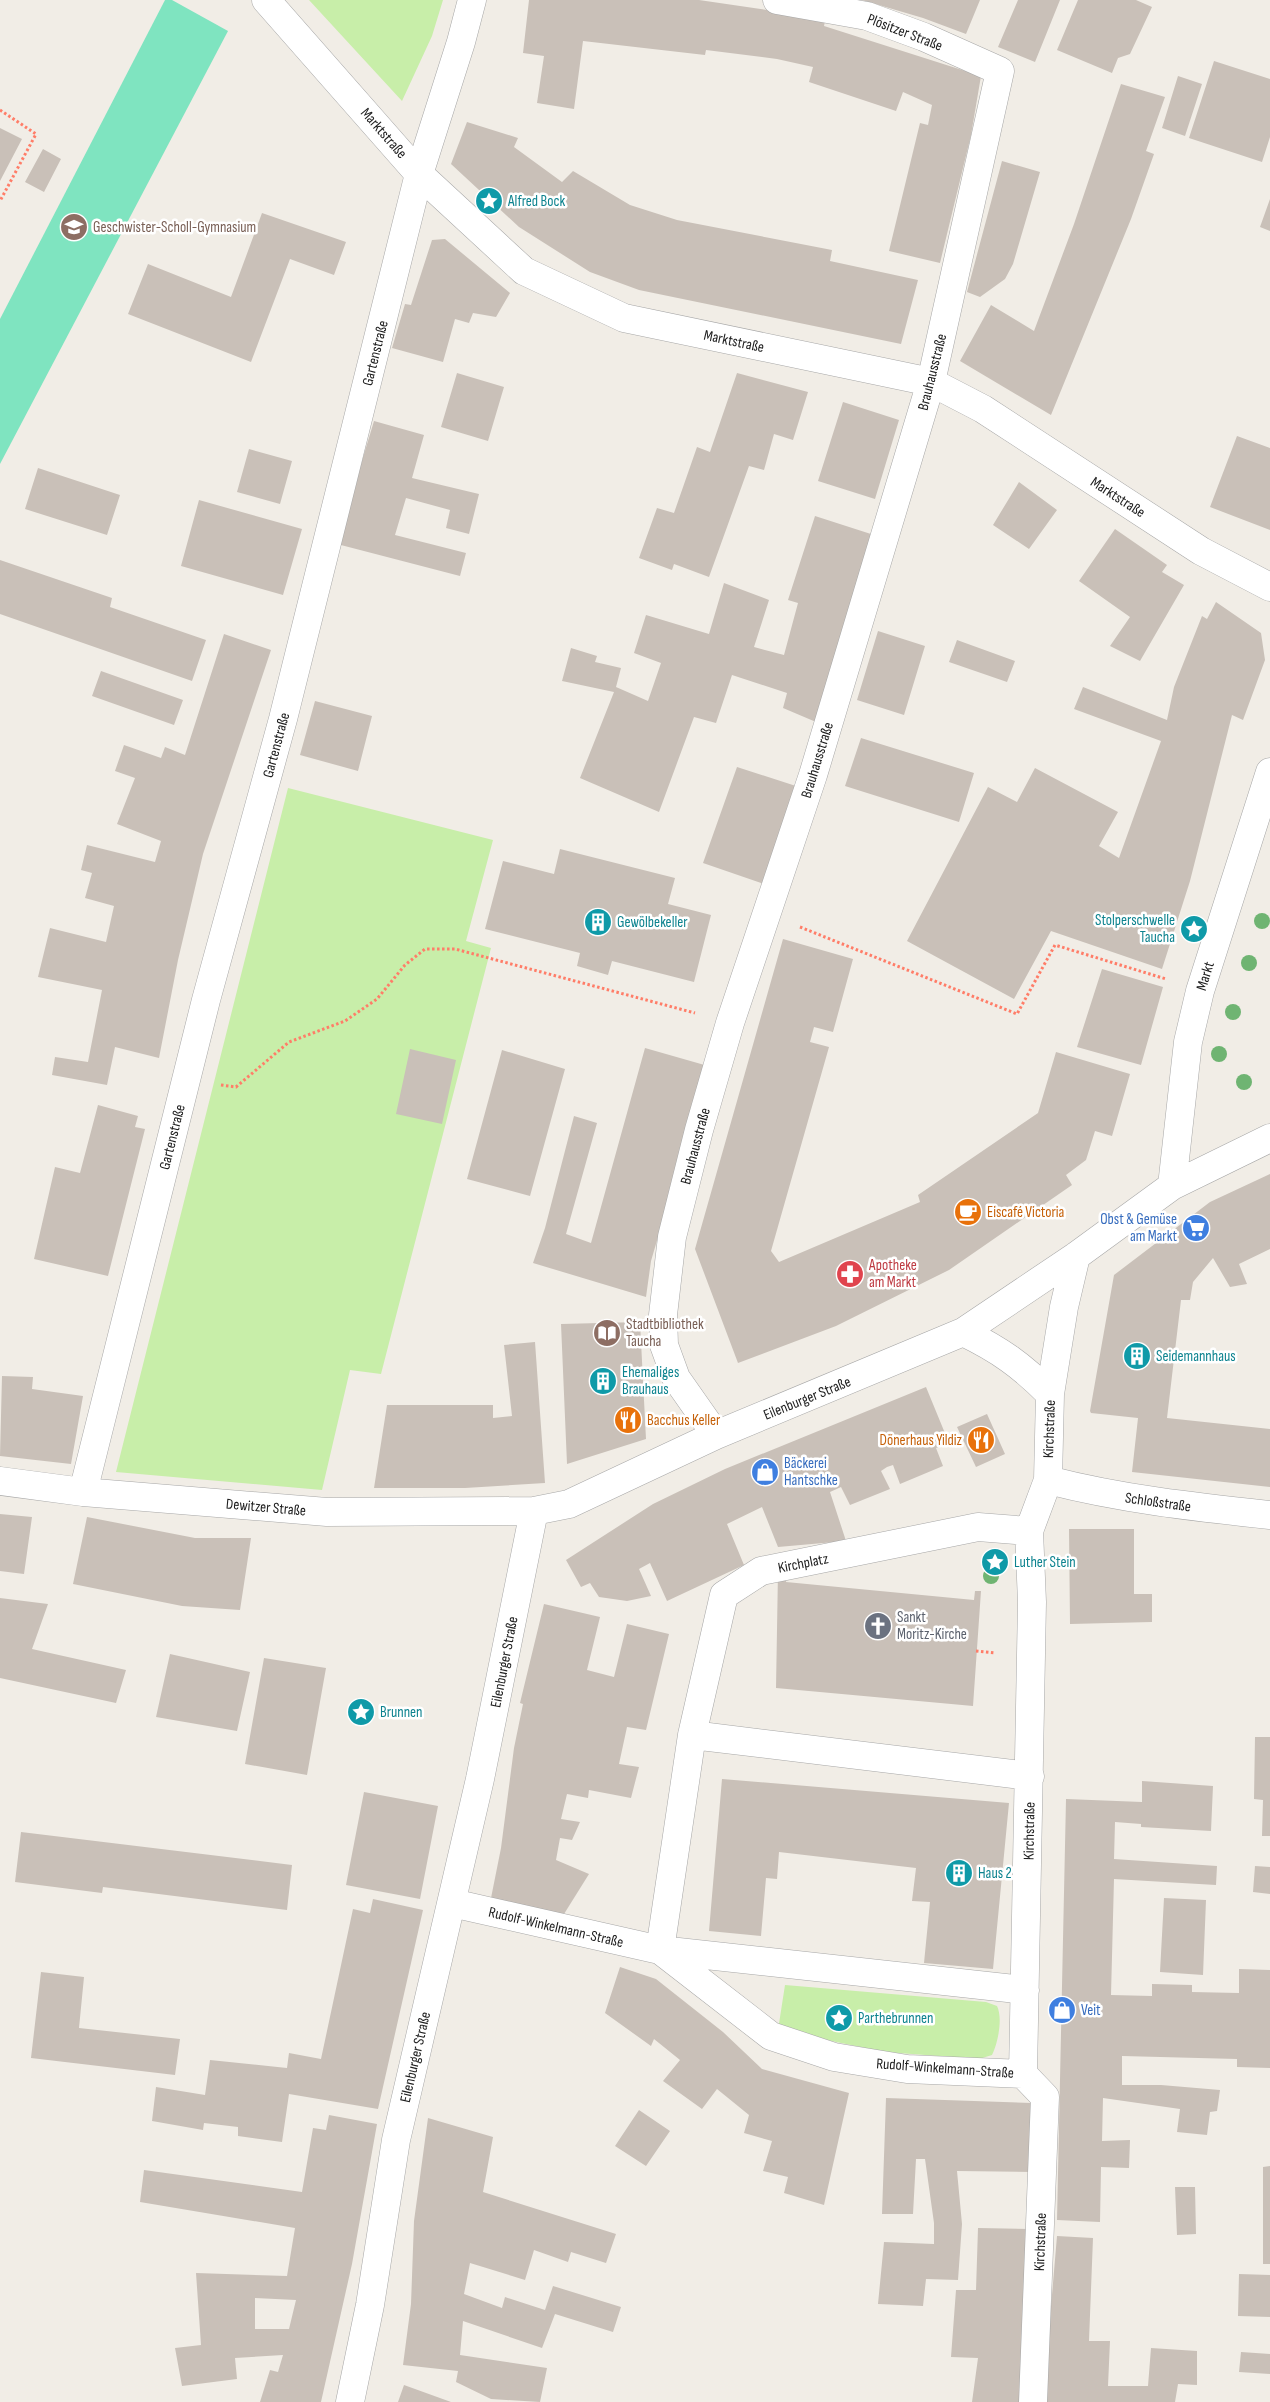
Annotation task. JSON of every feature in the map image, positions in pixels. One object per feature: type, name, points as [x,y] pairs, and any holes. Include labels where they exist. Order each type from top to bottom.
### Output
[{"type":"street","name":"Marktstraße","points":[[266,0],[419,174],[524,271],[624,318],[931,382],[983,409],[1201,551],[1270,587]]},
{"type":"street","name":"Gartenstraße","points":[[83,1492],[206,1000],[283,719],[419,174],[461,42],[472,0]]},
{"type":"street","name":"Plösitzer Straße","points":[[777,0],[867,16],[924,37],[1000,71]]},
{"type":"street","name":"Brauhausstraße","points":[[716,1436],[676,1378],[664,1345],[662,1315],[672,1237],[699,1130],[730,1023],[813,776],[931,382],[1000,71]]},
{"type":"street","name":"Markt","points":[[1172,1186],[1188,1042],[1200,991],[1270,772]]},
{"type":"street","points":[[1076,1256],[1172,1186],[1270,1138]]},
{"type":"street","name":"Eilenburger Straße","points":[[350,2402],[370,2305],[396,2140],[482,1770],[534,1511],[569,1504],[716,1436],[963,1332],[1076,1256]]},
{"type":"street","name":"Kirchstraße","points":[[1033,2402],[1045,2097],[1023,2074],[1032,1602],[1029,1531],[1048,1480],[1050,1394],[1064,1307],[1076,1256]]},
{"type":"street","points":[[963,1332],[997,1349],[1024,1368],[1050,1394]]},
{"type":"street","name":"Schloßstraße","points":[[1048,1480],[1096,1493],[1166,1504],[1270,1514]]},
{"type":"street","name":"Dewitzer Straße","points":[[0,1481],[83,1492],[327,1512],[534,1511]]},
{"type":"street","name":"Kirchplatz","points":[[660,1950],[692,1735],[724,1595],[761,1571],[978,1528],[1029,1531]]},
{"type":"street","points":[[692,1735],[1030,1776]]},
{"type":"street","name":"Rudolf-Winkelmann-Straße","points":[[452,1903],[660,1950],[1025,1990]]},
{"type":"street","name":"Rudolf-Winkelmann-Straße","points":[[660,1950],[771,2036],[834,2057],[907,2069],[1023,2074]]},
{"type":"path","points":[[0,110],[36,134],[0,200]]},
{"type":"path","points":[[767,914],[1017,1014],[1055,945],[1200,991]]},
{"type":"path","points":[[186,1081],[236,1087],[288,1042],[345,1021],[377,999],[405,965],[425,949],[455,950],[730,1023]]},
{"type":"path","points":[[976,1651],[1004,1654]]},
{"type":"green space","points":[[165,0],[172,0],[228,31],[0,464],[0,319]]},
{"type":"green space","points":[[309,0],[443,0],[432,36],[402,101]]},
{"type":"green space","points":[[288,788],[493,840],[466,941],[491,948],[381,1374],[350,1370],[322,1490],[116,1472]]},
{"type":"green space","points":[[785,1985],[986,2002],[997,2006],[999,2011],[1000,2024],[996,2044],[992,2055],[979,2059],[885,2052],[778,2030]]},
{"type":"building","points":[[529,0],[699,0],[787,13],[825,21],[824,26],[981,76],[971,135],[940,263],[889,251],[920,123],[928,125],[932,105],[903,92],[896,111],[809,82],[813,67],[777,59],[706,50],[705,55],[583,41],[574,109],[537,103],[544,56],[523,53]]},
{"type":"building","points":[[862,0],[980,0],[966,34],[923,18]]},
{"type":"building","points":[[1018,0],[1060,0],[1035,62],[998,47]]},
{"type":"building","points":[[1078,0],[1136,0],[1152,7],[1130,54],[1118,58],[1112,73],[1057,50]]},
{"type":"building","points":[[1214,61],[1270,79],[1270,137],[1262,162],[1189,138]]},
{"type":"building","points":[[1178,76],[1202,84],[1185,136],[1162,128]]},
{"type":"building","points":[[1121,84],[1165,97],[1146,151],[1154,154],[1131,219],[1051,415],[960,361],[991,305],[1034,331],[1074,224]]},
{"type":"building","points":[[467,122],[518,138],[514,147],[562,182],[573,171],[630,205],[677,220],[832,250],[830,261],[918,280],[901,344],[639,290],[590,272],[519,227],[451,164]]},
{"type":"building","points":[[0,128],[22,139],[0,181]]},
{"type":"building","points":[[43,149],[61,159],[44,192],[25,182]]},
{"type":"building","points":[[1002,161],[1040,172],[1013,264],[1005,279],[980,297],[967,292]]},
{"type":"building","points":[[1270,199],[1270,231],[1260,227]]},
{"type":"building","points":[[262,213],[346,242],[334,275],[290,259],[251,362],[128,314],[148,264],[231,297]]},
{"type":"building","points":[[445,239],[510,293],[496,317],[473,313],[469,323],[455,319],[443,362],[392,348],[405,304],[411,305],[432,240]]},
{"type":"building","points":[[457,373],[504,387],[488,441],[441,427]]},
{"type":"building","points":[[737,373],[808,392],[793,440],[774,434],[764,470],[749,466],[709,577],[674,564],[672,570],[639,558],[657,508],[674,513],[697,447],[710,452]]},
{"type":"building","points":[[843,402],[899,420],[875,499],[818,481]]},
{"type":"building","points":[[374,421],[424,435],[412,478],[479,494],[469,534],[446,528],[450,510],[406,498],[395,535],[466,553],[460,576],[337,544]]},
{"type":"building","points":[[1237,436],[1270,448],[1270,530],[1210,507]]},
{"type":"building","points":[[249,449],[292,461],[280,504],[237,492]]},
{"type":"building","points":[[38,468],[120,495],[107,535],[25,509]]},
{"type":"building","points":[[1019,482],[1057,510],[1029,549],[993,525]]},
{"type":"building","points":[[199,500],[302,529],[283,595],[181,566]]},
{"type":"building","points":[[815,516],[874,535],[816,722],[783,708],[787,693],[732,675],[716,723],[694,717],[659,812],[580,778],[614,692],[562,681],[571,648],[597,656],[595,662],[621,668],[616,687],[648,701],[661,663],[634,653],[646,615],[709,634],[724,583],[769,600],[754,647],[784,655],[798,603],[788,600]]},
{"type":"building","points":[[1115,529],[1167,565],[1162,572],[1184,585],[1140,661],[1110,646],[1130,617],[1079,581]]},
{"type":"building","points":[[0,560],[112,598],[110,607],[206,640],[192,681],[0,614]]},
{"type":"building","points":[[1216,602],[1261,633],[1265,660],[1243,720],[1232,715],[1190,881],[1162,969],[1051,931],[1014,999],[907,941],[988,787],[1017,802],[1035,768],[1118,812],[1099,846],[1119,858],[1161,741],[1074,709],[1083,687],[1167,720],[1174,687],[1202,616],[1207,619]]},
{"type":"building","points":[[878,631],[925,646],[904,715],[857,700]]},
{"type":"building","points":[[224,634],[271,650],[203,854],[178,960],[159,1058],[115,1047],[107,1085],[52,1075],[55,1057],[88,1062],[102,990],[38,977],[50,928],[106,942],[114,906],[85,898],[92,873],[81,870],[87,845],[155,862],[161,841],[117,824],[135,778],[115,771],[124,745],[161,758],[165,747],[185,755]]},
{"type":"building","points":[[957,640],[1015,661],[1007,682],[949,662]]},
{"type":"building","points":[[101,671],[183,700],[174,725],[92,696]]},
{"type":"building","points":[[315,701],[372,716],[358,771],[300,755]]},
{"type":"building","points":[[861,738],[974,773],[959,822],[845,786]]},
{"type":"building","points":[[737,767],[799,787],[764,884],[703,863]]},
{"type":"building","name":"Gewölbekeller","points":[[560,849],[675,878],[668,904],[711,915],[694,982],[612,961],[608,975],[577,966],[580,953],[485,929],[503,861],[554,874]]},
{"type":"building","points":[[783,939],[853,959],[833,1032],[814,1027],[810,1042],[829,1047],[771,1251],[779,1262],[920,1202],[918,1195],[1038,1113],[1056,1052],[1130,1074],[1112,1136],[1095,1131],[1086,1160],[1066,1175],[1072,1185],[949,1270],[836,1326],[738,1363],[695,1249]]},
{"type":"building","points":[[1102,969],[1163,987],[1141,1065],[1077,1047]]},
{"type":"building","points":[[645,1048],[708,1066],[651,1261],[646,1297],[533,1263],[545,1228],[574,1116],[597,1123],[566,1234],[591,1243]]},
{"type":"building","points":[[410,1049],[456,1060],[442,1124],[396,1114]]},
{"type":"building","points":[[502,1050],[565,1069],[530,1196],[467,1179]]},
{"type":"building","points":[[98,1105],[138,1116],[135,1127],[145,1129],[108,1276],[34,1259],[55,1167],[80,1173]]},
{"type":"building","points":[[1270,1174],[1270,1249],[1239,1264],[1247,1284],[1230,1287],[1213,1258],[1193,1282],[1190,1300],[1181,1300],[1167,1418],[1270,1429],[1270,1487],[1132,1472],[1138,1418],[1091,1413],[1090,1411],[1114,1275],[1210,1202]]},
{"type":"building","name":"Ehemaliges Brauhaus","points":[[640,1322],[646,1439],[567,1464],[561,1324]]},
{"type":"building","points":[[535,1342],[545,1483],[465,1488],[374,1488],[387,1405],[493,1405],[493,1418],[512,1416],[504,1345]]},
{"type":"building","points":[[2,1376],[33,1377],[32,1389],[83,1396],[71,1464],[0,1456]]},
{"type":"building","points":[[926,1387],[949,1443],[936,1448],[943,1466],[900,1484],[893,1465],[887,1467],[881,1471],[890,1489],[850,1505],[841,1487],[830,1492],[846,1541],[778,1547],[762,1507],[727,1524],[744,1565],[667,1601],[650,1563],[639,1569],[651,1596],[627,1601],[599,1597],[590,1583],[581,1587],[566,1560],[653,1504],[725,1469]]},
{"type":"building","name":"Dönerhaus Yildiz","points":[[987,1414],[1005,1454],[976,1467],[957,1427]]},
{"type":"building","points":[[0,1514],[32,1517],[24,1574],[0,1571]]},
{"type":"building","points":[[87,1517],[195,1538],[251,1538],[240,1610],[182,1606],[73,1584]]},
{"type":"building","points":[[1069,1529],[1134,1529],[1134,1594],[1152,1594],[1152,1622],[1070,1624]]},
{"type":"building","name":"Sankt Moritz-Kirche","points":[[778,1571],[787,1572],[786,1582],[974,1600],[975,1591],[981,1591],[973,1706],[776,1688]]},
{"type":"building","points":[[0,1598],[48,1604],[32,1649],[126,1670],[116,1703],[0,1678]]},
{"type":"building","points":[[544,1604],[600,1617],[587,1670],[614,1677],[627,1624],[669,1634],[646,1730],[627,1727],[619,1764],[639,1767],[631,1798],[589,1790],[588,1798],[567,1794],[561,1819],[580,1822],[572,1840],[560,1838],[556,1860],[589,1874],[564,1914],[540,1912],[491,1898],[501,1848],[514,1748],[523,1704],[520,1703]]},
{"type":"building","points":[[170,1654],[250,1672],[237,1731],[156,1717]]},
{"type":"building","points":[[264,1658],[326,1668],[307,1775],[245,1764]]},
{"type":"building","points":[[1255,1737],[1270,1737],[1270,1836],[1262,1836],[1263,1800],[1254,1799]]},
{"type":"building","name":"Haus 2","points":[[722,1779],[1009,1803],[993,1969],[924,1963],[930,1902],[912,1901],[916,1868],[779,1852],[777,1879],[766,1878],[761,1936],[709,1931]]},
{"type":"building","points":[[1142,1781],[1213,1786],[1211,1831],[1141,1827],[1141,1824],[1115,1822],[1114,1859],[1217,1866],[1216,1885],[1114,1879],[1111,1995],[1152,1996],[1152,1984],[1192,1985],[1192,1992],[1239,1993],[1239,1969],[1270,1970],[1270,2068],[1237,2067],[1237,2059],[1122,2056],[1122,2085],[1161,2085],[1220,2090],[1217,2111],[1210,2112],[1207,2135],[1177,2132],[1180,2109],[1103,2098],[1102,2141],[1130,2140],[1129,2168],[1101,2167],[1100,2222],[1057,2220],[1066,1799],[1142,1802]]},
{"type":"building","points":[[364,1792],[438,1806],[420,1899],[346,1885]]},
{"type":"building","points":[[21,1832],[292,1865],[287,1910],[103,1887],[102,1893],[15,1882]]},
{"type":"building","points":[[1255,1866],[1270,1867],[1270,1894],[1253,1892]]},
{"type":"building","points":[[1164,1898],[1206,1900],[1203,1975],[1160,1972]]},
{"type":"building","points":[[373,1899],[423,1910],[378,2109],[289,2094],[282,2142],[238,2136],[238,2127],[204,2123],[203,2130],[152,2121],[156,2087],[205,2095],[210,2060],[287,2068],[289,2053],[321,2059],[353,1909],[370,1913]]},
{"type":"building","points":[[620,1967],[656,1979],[723,2032],[762,2069],[849,2093],[824,2205],[784,2193],[788,2177],[763,2171],[772,2141],[744,2133],[749,2115],[717,2089],[702,2109],[663,2081],[680,2060],[654,2039],[651,2046],[605,2013]]},
{"type":"building","points":[[41,1972],[84,1977],[79,2028],[180,2039],[175,2075],[31,2058]]},
{"type":"building","points":[[886,2098],[1032,2103],[1032,2172],[957,2171],[962,2224],[958,2280],[926,2279],[923,2306],[878,2304],[884,2242],[934,2244],[934,2223],[925,2159],[916,2159],[913,2214],[882,2214]]},
{"type":"building","points":[[639,2110],[670,2131],[646,2166],[615,2146]]},
{"type":"building","points":[[329,2115],[377,2124],[352,2264],[321,2402],[260,2402],[270,2370],[278,2372],[283,2355],[235,2358],[237,2379],[182,2386],[175,2348],[201,2345],[196,2273],[287,2276],[295,2228],[140,2202],[144,2170],[302,2192],[313,2128],[326,2130]],"holes":[[[255,2298],[296,2300],[289,2329],[255,2329]]]},
{"type":"building","points":[[428,2118],[493,2137],[483,2192],[616,2234],[606,2263],[571,2252],[568,2262],[534,2250],[525,2280],[470,2263],[464,2294],[502,2308],[505,2297],[545,2310],[553,2286],[621,2307],[613,2332],[555,2314],[542,2348],[463,2321],[460,2355],[547,2368],[540,2402],[491,2399],[456,2382],[458,2371],[403,2365],[411,2304],[414,2221]]},
{"type":"building","points":[[1270,2166],[1270,2264],[1263,2264],[1263,2167]]},
{"type":"building","points":[[1175,2187],[1195,2187],[1196,2234],[1177,2235]]},
{"type":"building","points":[[978,2228],[1030,2229],[1021,2402],[972,2402],[978,2358],[951,2357],[956,2290],[976,2290]]},
{"type":"building","points":[[1057,2236],[1093,2238],[1089,2341],[1110,2341],[1108,2386],[1148,2386],[1151,2348],[1197,2351],[1197,2385],[1178,2384],[1175,2402],[1046,2402],[1048,2342]]},
{"type":"building","points":[[1239,2274],[1270,2275],[1270,2317],[1238,2316]]},
{"type":"building","points":[[1241,2352],[1270,2354],[1270,2374],[1239,2372]]},
{"type":"building","points":[[404,2385],[451,2402],[398,2402]]},
{"type":"place","name":"Alfred Bock","points":[[489,201]]},
{"type":"place","name":"Geschwister-Scholl-Gymnasium","points":[[74,227]]},
{"type":"place","name":"Gewölbekeller","points":[[598,922]]},
{"type":"place","name":"Stolperschwelle Taucha","points":[[1194,929]]},
{"type":"place","name":"Eiscafé Victoria","points":[[968,1212]]},
{"type":"place","name":"Obst & Gemüse am Markt","points":[[1196,1228]]},
{"type":"place","name":"Apotheke am Markt","points":[[850,1274]]},
{"type":"place","name":"Stadtbibliothek Taucha","points":[[607,1333]]},
{"type":"place","name":"Seidemannhaus","points":[[1137,1356]]},
{"type":"place","name":"Ehemaliges Brauhaus","points":[[603,1381]]},
{"type":"place","name":"Bacchus Keller","points":[[628,1420]]},
{"type":"place","name":"Dönerhaus Yildiz","points":[[981,1440]]},
{"type":"place","name":"Bäckerei Hantschke","points":[[765,1472]]},
{"type":"place","name":"Luther Stein","points":[[995,1562]]},
{"type":"place","name":"Sankt Moritz-Kirche","points":[[878,1626]]},
{"type":"place","name":"Brunnen","points":[[361,1712]]},
{"type":"place","name":"Haus 2","points":[[959,1873]]},
{"type":"place","name":"Veit","points":[[1062,2010]]},
{"type":"place","name":"Parthebrunnen","points":[[839,2018]]}]
